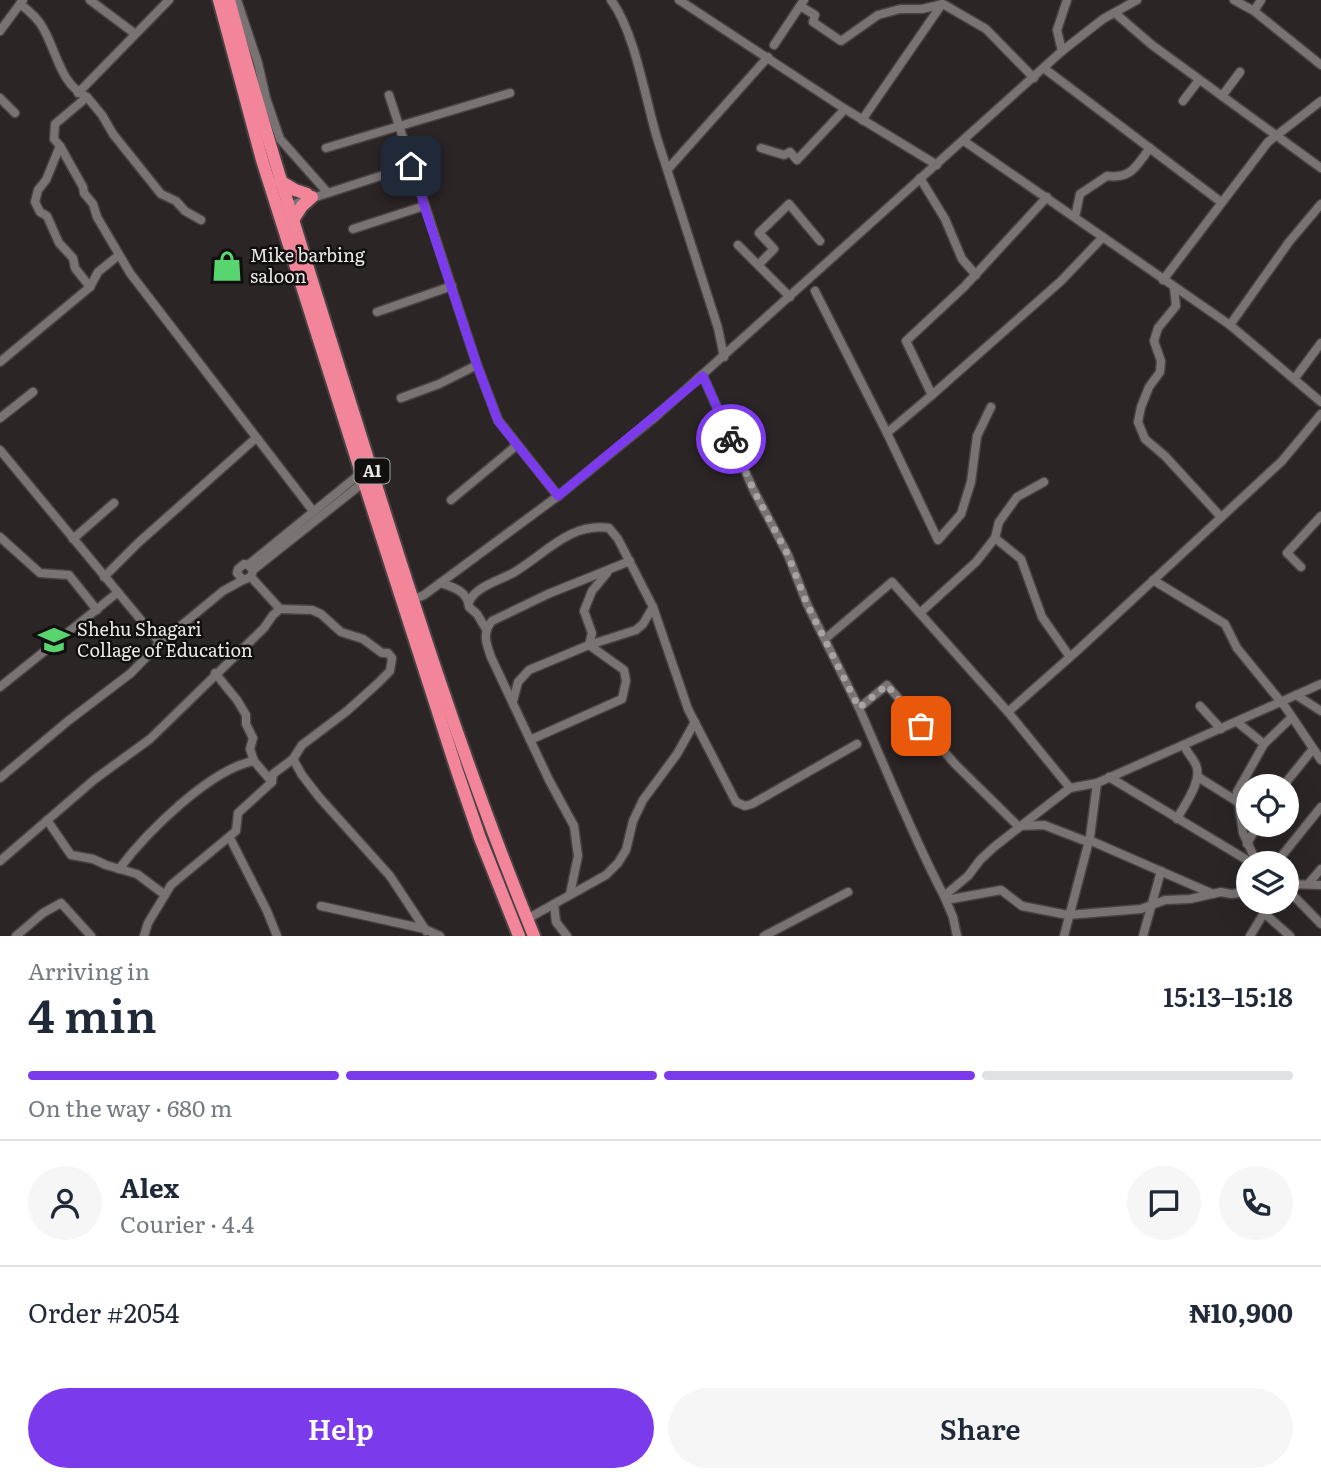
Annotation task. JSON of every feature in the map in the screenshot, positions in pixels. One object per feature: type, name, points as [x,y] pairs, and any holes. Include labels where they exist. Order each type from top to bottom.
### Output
[{"type":"highway","name":"A1","points":[[219,0],[247,107],[283,205],[362,478],[457,771],[519,936]]},
{"type":"highway","name":"A1","points":[[229,0],[280,181],[283,205],[293,220],[412,600],[493,833],[534,936]]},
{"type":"highway","points":[[280,181],[295,190],[317,194]]},
{"type":"highway","points":[[293,220],[302,206],[317,194]]},
{"type":"street","points":[[90,0],[134,33]]},
{"type":"street","points":[[78,93],[169,0]]},
{"type":"street","points":[[237,0],[258,63],[265,98],[280,139],[317,194]]},
{"type":"street","points":[[611,0],[619,11],[632,46],[667,169],[718,328],[724,356]]},
{"type":"street","points":[[679,0],[862,120],[937,165]]},
{"type":"street","points":[[1062,51],[1057,30],[1067,0]]},
{"type":"street","points":[[412,600],[424,595],[558,496],[703,376],[1062,51],[1104,19],[1137,0]]},
{"type":"street","points":[[1234,0],[1254,11],[1321,65]]},
{"type":"street","points":[[1254,11],[1261,0]]},
{"type":"street","points":[[0,31],[21,2],[42,25],[68,81],[78,93],[87,97],[161,194],[176,201],[185,211],[201,220]]},
{"type":"street","points":[[774,45],[802,3],[815,15],[813,22],[841,41],[878,15],[900,9],[922,9],[943,2]]},
{"type":"street","points":[[943,2],[986,29],[1034,78]]},
{"type":"street","points":[[862,120],[943,2]]},
{"type":"street","points":[[1115,13],[1152,45],[1276,137],[1320,164]]},
{"type":"street","points":[[667,169],[768,57]]},
{"type":"street","points":[[1045,69],[1221,202]]},
{"type":"street","points":[[1222,96],[1240,72]]},
{"type":"street","points":[[1183,101],[1199,80]]},
{"type":"street","points":[[326,148],[510,93]]},
{"type":"street","points":[[389,95],[477,365],[498,421],[558,496]]},
{"type":"street","points":[[87,97],[55,124],[54,139],[119,255],[149,299],[313,511]]},
{"type":"street","points":[[0,98],[15,113]]},
{"type":"street","points":[[1163,280],[1268,142],[1321,101]]},
{"type":"street","points":[[761,148],[784,155],[790,152],[797,160],[845,109]]},
{"type":"street","points":[[964,141],[1230,325],[1321,402]]},
{"type":"street","points":[[60,146],[46,180],[38,190],[35,202],[40,212],[47,216],[60,243],[73,258],[75,268],[90,287]]},
{"type":"street","points":[[1075,217],[1080,194],[1107,176],[1128,175],[1150,148]]},
{"type":"street","points":[[283,205],[411,166]]},
{"type":"street","points":[[920,178],[945,219],[962,259],[976,275]]},
{"type":"street","points":[[932,395],[906,341],[976,275],[1047,197]]},
{"type":"street","points":[[759,264],[774,249],[759,233],[789,204],[820,241]]},
{"type":"street","points":[[1230,325],[1289,242],[1321,204]]},
{"type":"street","points":[[353,229],[424,206]]},
{"type":"street","points":[[887,433],[971,358],[1015,323],[1076,267],[1103,237]]},
{"type":"street","points":[[738,244],[790,297]]},
{"type":"street","points":[[0,362],[90,287],[98,272],[119,255]]},
{"type":"street","points":[[377,312],[452,286]]},
{"type":"street","points":[[1174,287],[1176,306],[1158,328],[1154,341],[1161,361],[1160,372],[1149,387],[1138,422],[1145,439],[1165,456],[1221,517]]},
{"type":"street","points":[[815,292],[938,540],[961,514],[971,482],[977,436],[991,407]]},
{"type":"street","points":[[1295,379],[1321,343]]},
{"type":"street","points":[[401,397],[439,384],[477,365]]},
{"type":"street","points":[[703,376],[754,491],[788,555],[807,604],[859,708],[918,846],[945,898],[957,936]]},
{"type":"street","points":[[0,418],[33,393]]},
{"type":"street","points":[[1008,712],[1282,461],[1321,414]]},
{"type":"street","points":[[104,577],[138,542],[256,438]]},
{"type":"street","points":[[451,500],[517,445]]},
{"type":"street","points":[[0,450],[160,643]]},
{"type":"street","points":[[247,573],[313,511],[362,478]]},
{"type":"street","points":[[0,778],[131,673],[160,643],[362,478]]},
{"type":"street","points":[[920,613],[976,562],[995,538],[999,522],[1017,497],[1044,482]]},
{"type":"street","points":[[73,539],[114,503]]},
{"type":"street","points":[[1301,567],[1287,553],[1321,516]]},
{"type":"street","points":[[486,629],[469,607],[471,596],[516,571],[554,542],[598,527],[610,528],[653,607],[695,722],[736,802],[746,806],[857,744]]},
{"type":"street","points":[[0,537],[40,573],[69,575],[97,610]]},
{"type":"street","points":[[995,538],[1021,559],[1042,617],[1070,657]]},
{"type":"street","points":[[570,894],[578,856],[576,833],[491,657],[485,637],[486,629],[492,621],[548,594],[630,561]]},
{"type":"street","points":[[589,645],[592,633],[584,611],[592,591],[607,572]]},
{"type":"street","points":[[247,573],[280,609]]},
{"type":"street","points":[[1153,580],[1225,624],[1237,648],[1281,702],[1321,760]]},
{"type":"street","points":[[825,639],[892,582],[1008,712],[1070,788]]},
{"type":"street","points":[[440,583],[461,591],[469,602]]},
{"type":"street","points":[[0,687],[117,593]]},
{"type":"street","points":[[513,701],[522,675],[529,670],[589,645],[636,630],[653,607]]},
{"type":"street","points":[[0,861],[95,779],[150,739],[215,673],[245,647],[280,609],[312,610],[321,614],[341,632],[363,639],[382,653],[388,653],[392,658],[390,671],[347,711],[302,745],[293,759],[273,774],[272,782],[238,813],[236,831],[230,838],[171,885],[148,923],[144,936]]},
{"type":"street","points":[[530,740],[622,699],[626,681],[624,670],[589,645]]},
{"type":"street","points":[[215,673],[246,715],[246,724],[253,738],[250,750],[254,761],[272,782]]},
{"type":"street","points":[[945,898],[980,860],[1070,788],[1097,783],[1321,684]]},
{"type":"street","points":[[859,708],[887,685],[955,764],[1018,826],[1044,825],[1213,894]]},
{"type":"street","points":[[1296,695],[1321,711]]},
{"type":"street","points":[[1199,706],[1221,729]]},
{"type":"street","points":[[1246,774],[1264,744],[1292,717]]},
{"type":"street","points":[[527,919],[606,875],[622,857],[633,821],[643,800],[677,754],[695,722]]},
{"type":"street","points":[[1237,722],[1264,744]]},
{"type":"street","points":[[1177,819],[1198,777],[1196,764],[1187,755],[1184,745]]},
{"type":"street","points":[[1293,774],[1313,749]]},
{"type":"street","points":[[293,759],[318,797],[390,876],[427,932]]},
{"type":"street","points":[[120,869],[149,834],[196,793],[220,775],[254,761]]},
{"type":"street","points":[[1110,777],[1236,854]]},
{"type":"street","points":[[1198,777],[1236,801]]},
{"type":"street","points":[[1063,936],[1088,841],[1097,783]]},
{"type":"street","points":[[1286,851],[1321,807]]},
{"type":"street","points":[[47,820],[71,855],[93,859],[137,874],[165,895]]},
{"type":"street","points":[[1246,837],[1251,851]]},
{"type":"street","points":[[1247,844],[1251,837]]},
{"type":"street","points":[[230,838],[261,899],[276,936]]},
{"type":"street","points":[[1308,884],[1321,869]]},
{"type":"street","points":[[1143,936],[1161,871]]},
{"type":"street","points":[[1299,885],[1321,885]]},
{"type":"street","points":[[945,898],[1000,890],[1022,906],[1068,915],[1141,909],[1153,904],[1236,893]]},
{"type":"street","points":[[764,936],[848,892]]},
{"type":"street","points":[[1299,900],[1321,924]]},
{"type":"street","points":[[16,936],[43,913],[61,904],[91,936]]},
{"type":"street","points":[[554,904],[556,922],[567,936]]},
{"type":"street","points":[[321,906],[440,936]]},
{"type":"street","points":[[1250,936],[1263,914]]},
{"type":"street","points":[[1265,914],[1290,936]]},
{"type":"way so far","points":[[731,439],[800,581],[807,604],[859,708],[887,685],[921,726]]},
{"type":"place","name":"Mike barbing saloon","points":[[227,266]]},
{"type":"place","name":"Shehu Shagari Collage of Education","points":[[54,640]]},
{"type":"route","points":[[411,166],[414,167],[424,206],[498,421],[558,496],[703,376],[731,439]]}]
